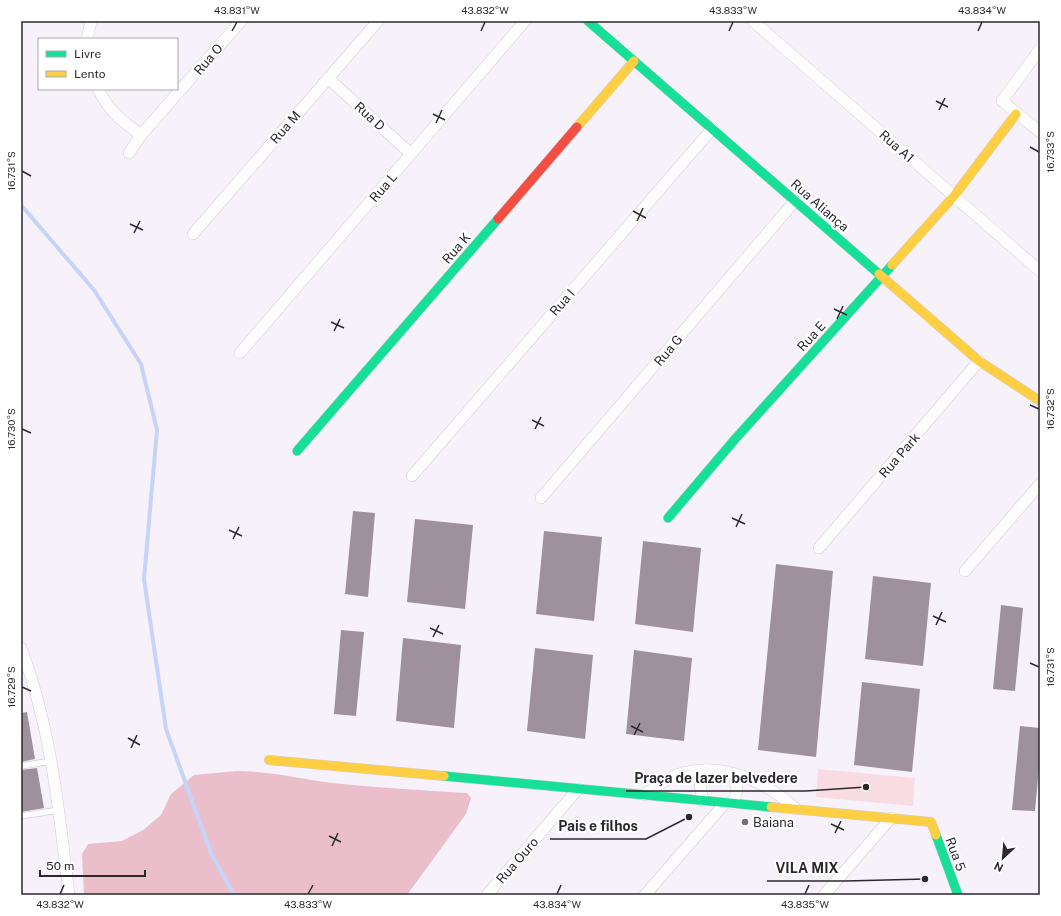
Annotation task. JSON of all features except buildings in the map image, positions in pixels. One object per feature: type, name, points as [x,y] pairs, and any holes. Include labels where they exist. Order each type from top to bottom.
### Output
[{"type":"street","points":[[87,38],[91,21]]},
{"type":"street","name":"Rua O","points":[[129,153],[141,135],[241,21]]},
{"type":"street","name":"Rua M","points":[[193,234],[378,21]]},
{"type":"street","name":"Rua L","points":[[240,354],[525,21]]},
{"type":"street","name":"Rua Aliança","points":[[588,21],[979,361],[1040,401]]},
{"type":"street","name":"Rua A1","points":[[753,21],[1040,271]]},
{"type":"street","points":[[1040,49],[1003,99],[1003,104],[1040,132]]},
{"type":"street","name":"Rua K","points":[[297,451],[634,61]]},
{"type":"street","name":"Rua D","points":[[328,78],[411,154]]},
{"type":"street","points":[[99,90],[107,106],[119,118],[141,135]]},
{"type":"street","name":"Rua E","points":[[668,518],[736,438],[954,196],[1016,114]]},
{"type":"street","name":"Rua I","points":[[412,476],[712,129]]},
{"type":"street","name":"Rua G","points":[[541,498],[795,201]]},
{"type":"street","name":"Rua Park","points":[[819,548],[979,361]]},
{"type":"street","points":[[965,571],[1040,484]]},
{"type":"street","points":[[21,648],[42,713],[52,761],[69,895]]},
{"type":"street","points":[[269,760],[891,818]]},
{"type":"street","points":[[644,795],[664,781],[686,772],[705,770],[734,774],[767,786],[782,796],[796,810]]},
{"type":"street","points":[[703,801],[700,784],[705,770]]},
{"type":"street","points":[[645,895],[729,803],[737,790],[734,774]]},
{"type":"street","name":"Rua Ouro","points":[[487,895],[578,790]]},
{"type":"street","points":[[824,895],[891,818]]},
{"type":"street","name":"Rua 5","points":[[891,818],[931,822],[958,895]]},
{"type":"lane","points":[[21,766],[52,761]]},
{"type":"lane","points":[[21,816],[59,810]]},
{"type":"shaded area","points":[[818,769],[915,778],[913,806],[816,797]]},
{"type":"shaded area","points":[[249,771],[350,785],[467,793],[471,798],[466,814],[407,895],[84,895],[82,854],[88,844],[122,841],[143,830],[161,815],[171,794],[194,775]]},
{"type":"waterway","points":[[21,205],[94,290],[141,364],[157,430],[144,579],[166,729],[211,853],[234,895]]},
{"type":"traffic: fast","points":[[588,21],[879,274]]},
{"type":"traffic: fast","points":[[297,451],[498,219]]},
{"type":"traffic: fast","points":[[668,518],[736,438],[892,265]]},
{"type":"traffic: fast","points":[[444,776],[771,807]]},
{"type":"traffic: fast","points":[[936,835],[958,895]]},
{"type":"traffic: slow","points":[[577,127],[634,61]]},
{"type":"traffic: slow","points":[[892,265],[954,196],[1016,114]]},
{"type":"traffic: slow","points":[[879,274],[979,361],[1040,401]]},
{"type":"traffic: slow","points":[[269,760],[444,776]]},
{"type":"traffic: slow","points":[[771,807],[931,822],[936,835]]},
{"type":"traffic: jam","points":[[498,219],[577,127]]},
{"type":"place","name":"Praça de lazer belvedere","points":[[866,787]]},
{"type":"place","name":"Pais e filhos","points":[[689,817]]},
{"type":"place","name":"Baiana","points":[[745,822]]},
{"type":"place","name":"VILA MIX","points":[[925,879]]}]
